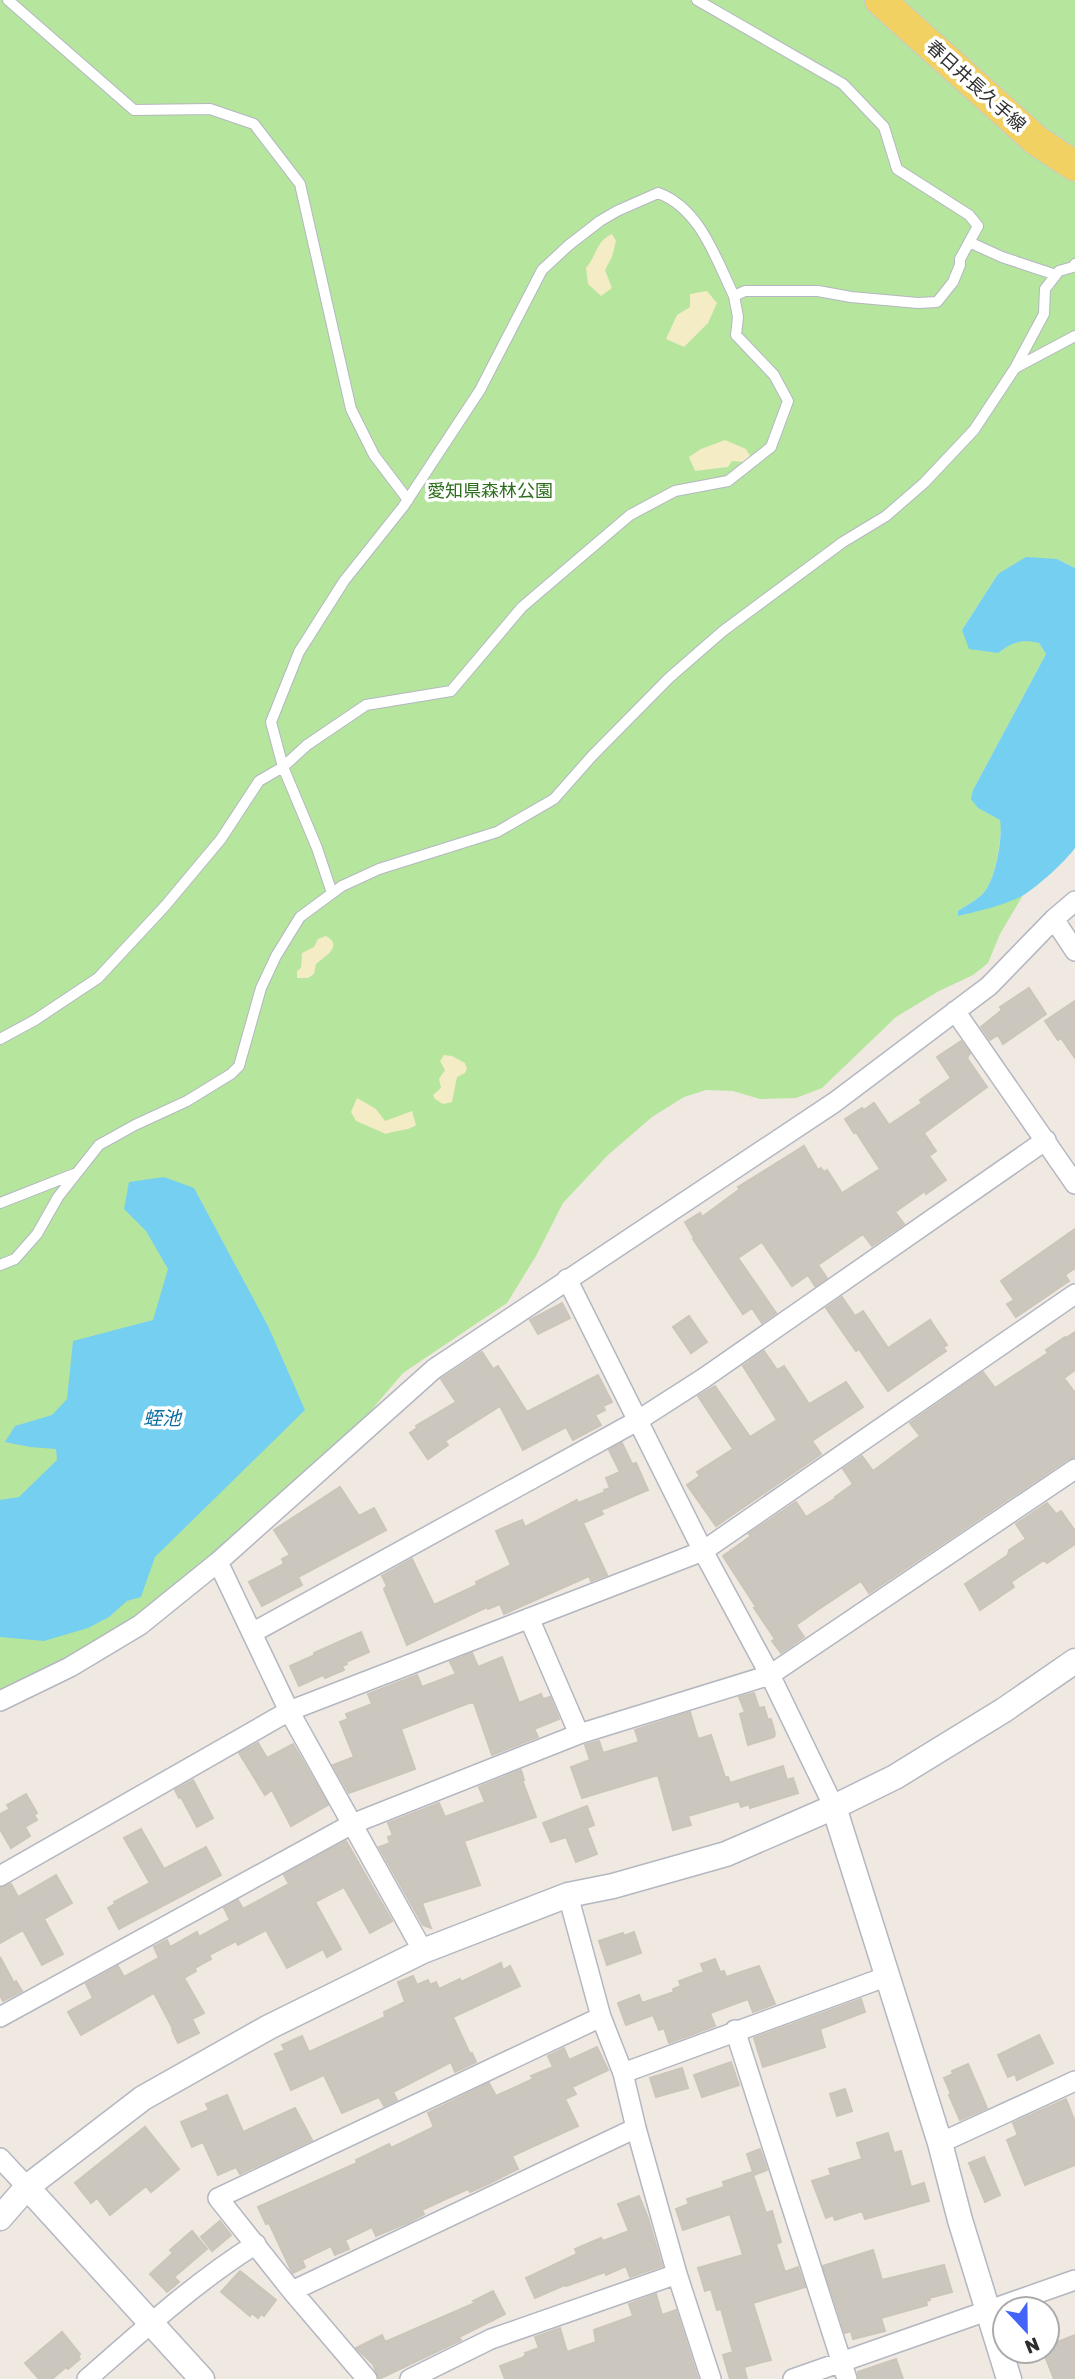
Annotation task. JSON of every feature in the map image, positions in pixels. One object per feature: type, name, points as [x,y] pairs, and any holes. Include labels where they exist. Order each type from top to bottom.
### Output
[{"type":"main road","name":"春日井長久手線","points":[[880,0],[1037,141],[1075,166]]},
{"type":"street","points":[[0,1701],[70,1667],[140,1625],[218,1562],[433,1369],[835,1102],[989,986],[1075,901]]},
{"type":"street","points":[[1054,919],[1075,951]]},
{"type":"street","points":[[955,1012],[1075,1184]]},
{"type":"street","points":[[252,1633],[637,1421],[704,1378],[1046,1140]]},
{"type":"street","points":[[567,1279],[834,1807],[940,2143],[987,2312],[1009,2379]]},
{"type":"street","points":[[0,1876],[289,1711],[703,1550],[1075,1294]]},
{"type":"street","points":[[0,2017],[352,1824],[579,1734],[769,1675],[1075,1469]]},
{"type":"street","points":[[218,1562],[289,1711],[423,1951]]},
{"type":"street","points":[[528,1618],[579,1734]]},
{"type":"street","points":[[0,2218],[27,2187],[143,2098],[269,2027],[423,1951],[568,1895],[613,1886],[726,1854],[834,1807],[895,1777],[1004,1710],[1075,1661]]},
{"type":"street","points":[[568,1895],[601,2017],[623,2073],[677,2274],[711,2379]]},
{"type":"street","points":[[623,2073],[888,1976]]},
{"type":"street","points":[[367,2379],[218,2198],[601,2017]]},
{"type":"street","points":[[735,2030],[844,2371]]},
{"type":"street","points":[[940,2143],[1075,2081]]},
{"type":"street","points":[[292,2291],[636,2128]]},
{"type":"street","points":[[0,2158],[202,2379]]},
{"type":"street","points":[[87,2379],[152,2323],[256,2244]]},
{"type":"street","points":[[410,2379],[491,2339],[677,2274]]},
{"type":"street","points":[[793,2379],[844,2371],[987,2312],[1075,2280]]},
{"type":"lane","points":[[8,0],[134,110],[210,109],[254,124],[300,184],[351,409],[374,455],[408,500]]},
{"type":"lane","points":[[697,0],[843,84],[884,127],[897,169],[968,215],[978,226],[960,259],[953,282],[937,302],[918,303],[851,297],[818,291],[745,291],[734,296]]},
{"type":"lane","points":[[0,1040],[98,978],[165,906],[221,839],[259,781],[283,767],[307,745],[366,705],[452,691],[522,607],[630,515],[675,491],[728,481],[771,447],[788,401],[774,375],[736,335],[738,317],[734,296],[698,224],[668,196],[658,193],[617,211],[569,245],[542,270],[481,390],[408,500],[344,581],[299,652],[271,722],[283,767],[317,848],[332,893]]},
{"type":"lane","points":[[970,242],[1002,257],[1056,275]]},
{"type":"lane","points":[[0,1265],[15,1259],[37,1234],[58,1197],[99,1145],[187,1101],[231,1074],[239,1066],[261,988],[300,916],[342,886],[379,869],[497,832],[554,799],[669,678],[723,631],[843,542],[886,516],[924,482],[974,429],[1015,368],[1044,314],[1045,289],[1059,271],[1075,264]]},
{"type":"lane","points":[[1015,368],[1075,336]]},
{"type":"lane","points":[[0,1203],[76,1174]]},
{"type":"green space","name":"愛知県森林公園","points":[[0,0],[1075,0],[1075,568],[1057,559],[998,574],[962,630],[1009,645],[1025,639],[1039,643],[1046,654],[973,790],[978,808],[1001,820],[999,846],[989,885],[980,897],[958,911],[958,916],[1023,895],[1000,934],[988,963],[973,975],[939,991],[896,1017],[822,1088],[796,1098],[760,1099],[733,1091],[706,1090],[684,1097],[652,1117],[608,1155],[563,1203],[536,1256],[507,1303],[403,1373],[339,1448],[138,1619],[0,1696]]},
{"type":"sand","points":[[612,234],[616,241],[605,270],[612,288],[601,296],[588,284],[586,268],[600,244]]},
{"type":"sand","points":[[707,291],[717,303],[708,323],[684,347],[666,339],[677,315],[690,307],[690,294]]},
{"type":"sand","points":[[725,440],[746,449],[750,456],[744,462],[732,461],[728,467],[695,471],[689,457],[701,449]]},
{"type":"sand","points":[[326,936],[333,943],[331,951],[316,964],[314,974],[308,978],[297,978],[302,953],[314,947],[318,939]]},
{"type":"sand","points":[[444,1055],[465,1063],[467,1069],[457,1077],[452,1102],[443,1104],[433,1095],[441,1088],[439,1079],[445,1070],[440,1061]]},
{"type":"sand","points":[[357,1098],[376,1109],[385,1121],[412,1111],[416,1125],[386,1134],[356,1121],[351,1112]]},
{"type":"water","points":[[1026,557],[1057,559],[1075,568],[1075,848],[1050,874],[1022,896],[958,916],[958,911],[980,897],[989,885],[999,846],[1000,820],[978,808],[971,799],[973,790],[1046,654],[1039,643],[1027,641],[1008,646],[998,653],[969,649],[962,630],[998,574]]},
{"type":"water","name":"蛭池","points":[[164,1177],[194,1188],[268,1326],[305,1410],[155,1557],[141,1597],[127,1601],[109,1617],[88,1628],[44,1641],[0,1637],[0,1500],[19,1497],[57,1460],[56,1449],[5,1442],[15,1426],[52,1415],[67,1399],[73,1341],[153,1320],[168,1269],[146,1231],[124,1209],[129,1182]]},
{"type":"building","points":[[1029,988],[1046,1014],[1003,1044],[998,1035],[990,1040],[981,1027],[1002,1010],[1000,1007]]},
{"type":"building","points":[[1075,1001],[1075,1058],[1045,1021]]},
{"type":"building","points":[[961,1041],[970,1053],[967,1058],[987,1087],[924,1133],[936,1151],[929,1156],[946,1180],[895,1212],[904,1224],[872,1246],[863,1234],[818,1265],[827,1278],[815,1286],[808,1275],[792,1286],[762,1242],[738,1258],[776,1313],[762,1323],[752,1308],[743,1314],[693,1239],[685,1222],[700,1213],[702,1217],[740,1189],[738,1187],[804,1146],[818,1170],[827,1170],[842,1193],[880,1169],[845,1119],[874,1103],[889,1125],[922,1103],[920,1100],[951,1078],[937,1057]]},
{"type":"building","points":[[1075,1229],[1075,1268],[1065,1275],[1069,1281],[1016,1317],[1007,1304],[1014,1300],[1001,1281]]},
{"type":"building","points":[[842,1297],[855,1316],[863,1311],[888,1348],[930,1320],[947,1345],[943,1347],[946,1351],[888,1391],[826,1308]]},
{"type":"building","points":[[562,1303],[570,1318],[538,1334],[530,1320]]},
{"type":"building","points":[[689,1316],[707,1342],[691,1353],[673,1327]]},
{"type":"building","points":[[1075,1332],[1075,1370],[1064,1378],[1075,1393],[1075,1457],[1068,1459],[869,1593],[861,1581],[816,1611],[796,1625],[804,1637],[781,1653],[754,1608],[756,1607],[723,1556],[751,1536],[749,1534],[796,1502],[806,1517],[836,1498],[853,1484],[843,1469],[862,1456],[873,1471],[920,1436],[910,1423],[983,1372],[995,1388]]},
{"type":"building","points":[[764,1351],[777,1370],[784,1366],[809,1404],[846,1382],[863,1407],[812,1441],[821,1454],[716,1526],[687,1485],[700,1476],[697,1472],[733,1449],[698,1396],[715,1386],[750,1437],[777,1420],[743,1366]]},
{"type":"building","points":[[482,1352],[493,1369],[498,1366],[527,1412],[598,1375],[612,1402],[603,1406],[605,1410],[595,1415],[601,1425],[573,1440],[566,1427],[523,1450],[500,1406],[445,1441],[448,1445],[428,1459],[410,1433],[416,1426],[456,1402],[441,1379]]},
{"type":"building","points":[[622,1443],[632,1464],[636,1463],[648,1490],[601,1510],[603,1514],[583,1523],[607,1575],[591,1581],[589,1576],[504,1614],[500,1604],[488,1609],[487,1607],[407,1645],[384,1589],[387,1586],[382,1576],[412,1559],[434,1605],[477,1585],[476,1582],[511,1565],[496,1531],[522,1520],[525,1527],[577,1500],[578,1503],[605,1492],[604,1490],[610,1488],[606,1478],[620,1472],[609,1450]]},
{"type":"building","points":[[340,1487],[359,1516],[374,1508],[386,1530],[298,1577],[302,1585],[262,1606],[249,1582],[284,1564],[282,1559],[290,1555],[274,1530]]},
{"type":"building","points":[[1047,1503],[1056,1514],[1061,1511],[1075,1531],[1075,1544],[1011,1582],[1014,1587],[980,1610],[965,1584],[1008,1555],[1009,1550],[1026,1539],[1016,1524]]},
{"type":"building","points":[[361,1632],[369,1652],[346,1662],[347,1664],[342,1666],[344,1670],[325,1678],[323,1675],[299,1686],[290,1666]]},
{"type":"building","points":[[472,1653],[478,1667],[502,1657],[519,1703],[541,1694],[543,1699],[550,1697],[559,1719],[534,1729],[538,1737],[492,1755],[474,1703],[469,1703],[401,1729],[415,1769],[349,1793],[333,1765],[354,1757],[340,1722],[348,1719],[346,1714],[372,1704],[368,1694],[417,1675],[422,1687],[456,1674],[450,1662]]},
{"type":"building","points":[[754,1693],[759,1708],[764,1707],[768,1720],[771,1719],[775,1734],[774,1737],[748,1745],[740,1714],[745,1712],[739,1697]]},
{"type":"building","points":[[690,1712],[698,1739],[711,1735],[725,1777],[728,1777],[730,1783],[783,1766],[787,1780],[793,1778],[798,1793],[750,1808],[749,1804],[741,1807],[739,1801],[688,1816],[691,1825],[673,1830],[658,1775],[582,1798],[571,1767],[590,1760],[585,1745],[599,1741],[603,1753],[639,1742],[635,1730]]},
{"type":"building","points":[[258,1743],[267,1758],[293,1744],[328,1805],[291,1826],[272,1790],[265,1795],[239,1753]]},
{"type":"building","points":[[521,1770],[536,1817],[464,1841],[480,1885],[422,1903],[431,1928],[423,1925],[379,1847],[390,1843],[388,1837],[393,1835],[388,1823],[439,1803],[445,1817],[485,1802],[479,1787]]},
{"type":"building","points":[[193,1780],[213,1818],[197,1827],[175,1790]]},
{"type":"building","points":[[26,1794],[37,1813],[34,1815],[37,1820],[25,1827],[30,1836],[11,1848],[0,1829],[0,1814],[10,1809],[7,1805]]},
{"type":"building","points":[[587,1806],[594,1825],[587,1828],[597,1854],[576,1862],[566,1837],[551,1842],[543,1823]]},
{"type":"building","points":[[141,1829],[164,1869],[206,1847],[221,1875],[119,1929],[108,1908],[150,1883],[124,1838]]},
{"type":"building","points":[[346,1841],[392,1921],[370,1933],[344,1887],[315,1902],[341,1949],[327,1957],[323,1949],[287,1968],[266,1930],[238,1945],[236,1941],[209,1955],[211,1959],[184,1978],[204,2013],[192,2019],[199,2033],[178,2043],[154,1993],[81,2035],[68,2012],[93,1998],[86,1984],[118,1966],[124,1977],[159,1958],[154,1947],[167,1940],[170,1947],[197,1932],[199,1937],[230,1920],[224,1908],[238,1900],[243,1909],[289,1884],[284,1875]]},
{"type":"building","points":[[56,1875],[72,1903],[44,1919],[63,1954],[42,1965],[23,1930],[0,1943],[0,1888],[11,1884],[18,1897]]},
{"type":"building","points":[[634,1932],[641,1953],[607,1965],[599,1941]]},
{"type":"building","points":[[0,1957],[14,1983],[16,1981],[22,1991],[3,2001],[0,1995]]},
{"type":"building","points":[[715,1959],[720,1972],[724,1971],[726,1977],[759,1966],[775,2004],[753,2012],[748,1999],[710,2013],[715,2026],[669,2043],[664,2028],[659,2030],[653,2015],[626,2025],[618,2003],[639,1995],[642,2003],[674,1992],[673,1989],[681,1986],[679,1981],[704,1972],[701,1964]]},
{"type":"building","points":[[501,1963],[503,1970],[510,1966],[520,1986],[453,2017],[476,2062],[455,2072],[451,2062],[393,2092],[397,2100],[384,2106],[379,2097],[342,2113],[324,2075],[291,2090],[275,2054],[285,2050],[282,2045],[302,2036],[309,2052],[385,2017],[384,2012],[405,2002],[398,1982],[413,1976],[417,1985],[428,1980],[430,1985],[436,1982],[439,1989]]},
{"type":"building","points":[[861,1999],[865,2012],[820,2029],[825,2047],[763,2067],[754,2038]]},
{"type":"building","points":[[1039,2035],[1053,2063],[1017,2080],[1015,2074],[1008,2077],[998,2055]]},
{"type":"building","points":[[597,2047],[608,2070],[572,2087],[576,2094],[565,2099],[578,2126],[512,2156],[518,2169],[470,2192],[468,2189],[422,2210],[424,2214],[376,2236],[372,2227],[345,2240],[349,2249],[335,2255],[331,2246],[302,2260],[305,2267],[293,2273],[269,2223],[266,2224],[258,2207],[357,2163],[356,2160],[389,2144],[391,2148],[434,2127],[428,2113],[489,2083],[496,2096],[553,2067],[548,2056],[564,2048],[569,2060]]},
{"type":"building","points":[[731,2062],[739,2085],[702,2097],[694,2075]]},
{"type":"building","points":[[968,2064],[987,2108],[960,2120],[944,2078]]},
{"type":"building","points":[[682,2068],[688,2088],[656,2097],[650,2078]]},
{"type":"building","points":[[845,2089],[852,2111],[837,2116],[830,2094]]},
{"type":"building","points":[[227,2095],[243,2132],[295,2108],[312,2140],[240,2174],[236,2167],[218,2175],[203,2142],[192,2147],[181,2122],[209,2110],[206,2104]]},
{"type":"building","points":[[1066,2099],[1075,2122],[1075,2165],[1025,2185],[1007,2140],[1018,2135],[1013,2123]]},
{"type":"building","points":[[145,2127],[179,2169],[151,2192],[146,2186],[110,2215],[97,2198],[91,2203],[75,2183]]},
{"type":"building","points":[[888,2133],[894,2153],[901,2151],[911,2187],[924,2183],[929,2201],[865,2219],[862,2211],[835,2220],[833,2215],[826,2218],[812,2181],[831,2175],[829,2169],[862,2159],[857,2143]]},
{"type":"building","points":[[760,2149],[767,2170],[754,2175],[747,2154]]},
{"type":"building","points":[[984,2157],[1000,2195],[985,2202],[969,2163]]},
{"type":"building","points":[[752,2172],[766,2213],[772,2211],[781,2242],[776,2244],[785,2272],[798,2267],[805,2287],[753,2303],[771,2360],[744,2367],[747,2379],[730,2379],[723,2355],[733,2352],[721,2309],[717,2310],[711,2289],[705,2291],[698,2268],[743,2255],[730,2214],[683,2230],[676,2209],[689,2204],[687,2199],[724,2187],[723,2182]]},
{"type":"building","points":[[639,2196],[662,2266],[630,2277],[626,2266],[606,2275],[605,2272],[565,2285],[535,2298],[526,2278],[577,2254],[575,2249],[601,2238],[603,2241],[629,2231],[618,2204]]},
{"type":"building","points":[[220,2221],[231,2235],[212,2251],[201,2237]]},
{"type":"building","points":[[192,2231],[207,2249],[174,2277],[179,2282],[167,2292],[150,2274],[173,2253],[170,2250]]},
{"type":"building","points":[[873,2250],[882,2280],[944,2265],[952,2292],[929,2298],[927,2305],[881,2318],[885,2331],[853,2339],[851,2331],[845,2333],[823,2266]]},
{"type":"building","points":[[240,2271],[276,2300],[264,2316],[261,2314],[258,2318],[252,2313],[250,2316],[221,2292]]},
{"type":"building","points":[[493,2291],[505,2314],[459,2337],[461,2340],[379,2379],[373,2364],[356,2348],[382,2335],[385,2342],[475,2303],[473,2301]]},
{"type":"building","points":[[656,2294],[662,2315],[676,2310],[698,2379],[505,2379],[500,2366],[539,2348],[535,2337],[560,2328],[567,2352],[596,2342],[594,2330],[633,2316],[629,2304]]},
{"type":"building","points":[[62,2332],[80,2354],[80,2359],[52,2379],[39,2379],[25,2363]]},
{"type":"building","points":[[1075,2335],[1075,2379],[1054,2379],[1048,2365],[1061,2365],[1061,2340]]},
{"type":"building","points":[[896,2359],[903,2379],[859,2379],[858,2372]]}]
